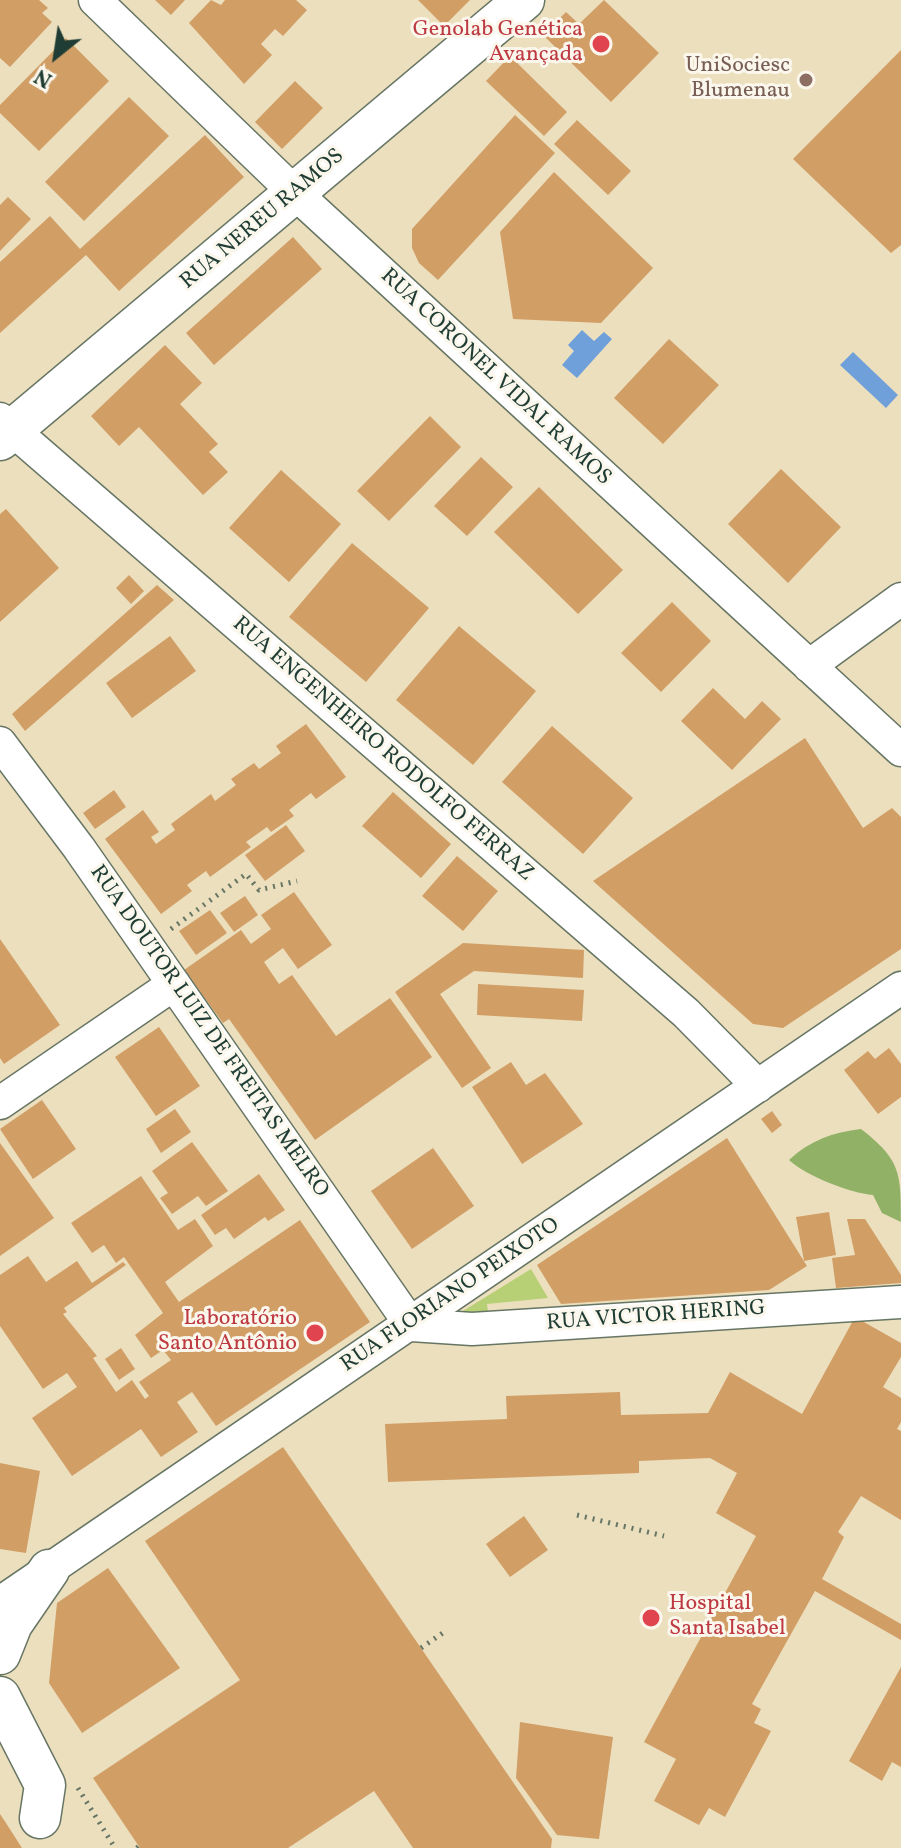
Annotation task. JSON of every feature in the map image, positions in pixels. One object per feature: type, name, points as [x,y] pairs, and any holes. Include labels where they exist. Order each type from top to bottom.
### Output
[{"type":"main road","name":"RUA NEREU RAMOS","points":[[4,430],[295,193],[524,0]]},
{"type":"main road","points":[[0,1654],[12,1624],[49,1570]]},
{"type":"main road","points":[[0,1697],[45,1785],[49,1833]]},
{"type":"main road","points":[[0,1760],[49,1833]]},
{"type":"street","name":"RUA CORONEL VIDAL RAMOS","points":[[95,0],[295,193],[901,750]]},
{"type":"street","name":"RUA ENGENHEIRO RODOLFO FERRAZ","points":[[4,430],[686,1013],[758,1086]]},
{"type":"street","points":[[809,666],[901,599]]},
{"type":"street","name":"RUA DOUTOR LUIZ DE FREITAS MELRO","points":[[0,743],[148,946],[411,1325]]},
{"type":"street","points":[[0,1103],[174,984]]},
{"type":"street","name":"RUA FLORIANO PEIXOTO","points":[[0,1603],[901,988]]},
{"type":"street","name":"RUA VICTOR HERING","points":[[411,1325],[472,1329],[901,1302]]},
{"type":"path","points":[[148,946],[246,874],[259,890],[297,881]]},
{"type":"path","points":[[577,1515],[664,1536]]},
{"type":"path","points":[[421,1648],[447,1630]]},
{"type":"green space","points":[[861,1129],[884,1150],[896,1169],[901,1222],[882,1213],[873,1195],[829,1183],[789,1160],[822,1138]]},
{"type":"green space","points":[[531,1269],[548,1298],[487,1304],[489,1320],[450,1319]]},
{"type":"water","points":[[582,330],[594,341],[604,332],[612,339],[577,378],[562,365],[574,351],[568,345]]},
{"type":"water","points":[[853,352],[898,395],[886,408],[840,365]]},
{"type":"building","points":[[0,0],[39,0],[48,8],[42,13],[52,22],[10,67],[0,58]]},
{"type":"building","points":[[155,0],[185,0],[171,15]]},
{"type":"building","points":[[211,0],[221,5],[225,0],[296,0],[307,10],[283,36],[275,29],[261,44],[272,55],[244,84],[189,23]]},
{"type":"building","points":[[418,0],[470,0],[444,26]]},
{"type":"building","name":"Genolab Genética Avançada","points":[[604,0],[659,53],[611,102],[543,35],[566,12],[579,24]]},
{"type":"building","points":[[66,38],[109,81],[39,151],[0,113],[0,105]]},
{"type":"building","points":[[901,50],[901,245],[891,253],[793,159]]},
{"type":"building","points":[[510,56],[567,112],[544,136],[486,81]]},
{"type":"building","points":[[295,81],[323,108],[282,149],[255,122]]},
{"type":"building","points":[[129,97],[169,136],[84,221],[45,182]]},
{"type":"building","points":[[515,115],[555,153],[438,280],[419,263],[412,248],[412,229]]},
{"type":"building","points":[[577,120],[631,171],[608,195],[554,144]]},
{"type":"building","points":[[205,135],[244,177],[119,291],[86,255],[0,333],[0,262],[50,216],[80,249]]},
{"type":"building","points":[[554,172],[653,268],[601,323],[513,319],[500,232]]},
{"type":"building","points":[[8,197],[31,219],[0,251],[0,205]]},
{"type":"building","points":[[293,237],[322,269],[214,365],[186,333]]},
{"type":"building","points":[[669,339],[719,385],[663,444],[614,398]]},
{"type":"building","points":[[165,345],[202,383],[180,404],[218,444],[209,452],[228,472],[203,495],[139,427],[119,446],[91,416]]},
{"type":"building","points":[[430,416],[461,447],[389,521],[357,491]]},
{"type":"building","points":[[481,457],[513,487],[467,536],[434,506]]},
{"type":"building","points":[[781,469],[841,527],[788,583],[728,524]]},
{"type":"building","points":[[281,470],[341,524],[289,582],[229,528]]},
{"type":"building","points":[[539,487],[623,570],[578,614],[494,532]]},
{"type":"building","points":[[6,509],[59,568],[0,622],[0,514]]},
{"type":"building","points":[[352,543],[429,608],[366,682],[289,617]]},
{"type":"building","points":[[129,575],[144,591],[131,604],[116,588]]},
{"type":"building","points":[[157,585],[174,600],[25,731],[12,714]]},
{"type":"building","points":[[672,602],[711,641],[661,692],[621,653]]},
{"type":"building","points":[[459,626],[536,691],[473,765],[396,700]]},
{"type":"building","points":[[170,636],[196,671],[132,718],[106,683]]},
{"type":"building","points":[[713,688],[745,719],[762,701],[781,719],[732,770],[681,721]]},
{"type":"building","points":[[306,724],[346,777],[316,799],[311,793],[289,810],[294,816],[271,832],[267,827],[246,842],[251,847],[210,877],[206,871],[187,885],[192,891],[161,914],[105,839],[143,810],[159,832],[151,837],[156,844],[175,830],[171,824],[211,794],[215,801],[236,785],[231,779],[254,763],[259,769],[281,753],[276,746]]},
{"type":"building","points":[[552,726],[633,798],[583,854],[502,782]]},
{"type":"building","points":[[805,738],[863,828],[892,808],[901,817],[901,949],[783,1028],[753,1024],[593,881]]},
{"type":"building","points":[[114,790],[126,807],[95,829],[83,813]]},
{"type":"building","points":[[393,792],[451,844],[421,878],[362,826]]},
{"type":"building","points":[[286,825],[305,851],[265,881],[245,855]]},
{"type":"building","points":[[457,856],[498,891],[463,931],[422,896]]},
{"type":"building","points":[[294,892],[332,945],[298,969],[283,948],[264,962],[279,984],[292,975],[336,1036],[390,998],[432,1057],[315,1140],[229,1019],[223,1023],[184,970],[241,930],[251,944],[271,929],[261,915]]},
{"type":"building","points":[[245,896],[258,915],[234,932],[220,913]]},
{"type":"building","points":[[210,910],[227,933],[196,955],[179,931]]},
{"type":"building","points":[[0,939],[60,1025],[4,1064],[0,1058]]},
{"type":"building","points":[[463,943],[584,950],[583,978],[474,971],[440,994],[491,1068],[462,1088],[395,992]]},
{"type":"building","points":[[478,984],[584,990],[582,1021],[477,1015]]},
{"type":"building","points":[[159,1027],[200,1086],[156,1116],[115,1057]]},
{"type":"building","points":[[889,1048],[901,1064],[901,1097],[878,1114],[844,1070],[868,1051],[875,1059]]},
{"type":"building","points":[[511,1062],[526,1085],[545,1073],[583,1124],[522,1164],[472,1087]]},
{"type":"building","points":[[42,1100],[76,1149],[33,1179],[0,1129]]},
{"type":"building","points":[[175,1109],[191,1132],[161,1153],[146,1129]]},
{"type":"building","points":[[772,1111],[782,1125],[772,1133],[761,1119]]},
{"type":"building","points":[[727,1138],[807,1266],[769,1290],[561,1304],[537,1265]]},
{"type":"building","points":[[192,1142],[228,1191],[206,1206],[198,1196],[172,1214],[160,1198],[168,1193],[152,1171]]},
{"type":"building","points":[[0,1143],[54,1218],[0,1256]]},
{"type":"building","points":[[433,1148],[474,1206],[412,1249],[371,1191]]},
{"type":"building","points":[[259,1174],[285,1210],[268,1221],[265,1217],[234,1239],[226,1228],[215,1235],[201,1215]]},
{"type":"building","points":[[141,1176],[178,1230],[195,1219],[213,1246],[165,1282],[179,1302],[300,1220],[370,1322],[216,1426],[192,1392],[177,1402],[198,1432],[161,1457],[141,1429],[72,1476],[32,1418],[77,1387],[67,1373],[43,1389],[0,1326],[0,1275],[28,1256],[46,1282],[77,1261],[92,1283],[123,1262],[126,1265],[64,1308],[67,1312],[63,1314],[97,1356],[93,1358],[116,1392],[132,1380],[145,1399],[149,1396],[139,1382],[171,1360],[163,1350],[151,1358],[135,1335],[163,1313],[124,1257],[116,1263],[104,1245],[92,1253],[71,1223]]},
{"type":"building","points":[[829,1212],[836,1255],[804,1261],[796,1217]]},
{"type":"building","points":[[847,1219],[865,1219],[901,1275],[901,1283],[836,1288],[832,1258],[855,1255]]},
{"type":"building","points":[[855,1317],[901,1343],[901,1357],[883,1387],[901,1398],[901,1422],[897,1429],[901,1431],[901,1520],[861,1496],[838,1532],[844,1537],[822,1579],[901,1624],[901,1640],[815,1591],[752,1704],[761,1709],[754,1723],[771,1731],[725,1817],[709,1808],[699,1825],[654,1801],[676,1759],[644,1742],[756,1536],[716,1513],[737,1473],[710,1458],[639,1461],[639,1473],[388,1482],[385,1424],[507,1419],[506,1396],[620,1392],[621,1415],[708,1413],[730,1372],[802,1414]]},
{"type":"building","points":[[121,1348],[135,1369],[119,1380],[105,1359]]},
{"type":"building","points":[[283,1447],[552,1839],[551,1848],[413,1848],[374,1791],[288,1848],[140,1848],[93,1778],[240,1680],[145,1541]]},
{"type":"building","points":[[0,1463],[40,1471],[26,1553],[0,1549]]},
{"type":"building","points":[[524,1516],[548,1550],[510,1577],[486,1544]]},
{"type":"building","points":[[108,1568],[180,1668],[82,1733],[49,1683],[57,1603]]},
{"type":"building","points":[[901,1667],[901,1767],[892,1762],[882,1781],[849,1761]]},
{"type":"building","points":[[520,1722],[613,1737],[599,1839],[557,1835],[516,1778]]},
{"type":"building","points":[[0,1814],[6,1823],[22,1848],[0,1848]]},
{"type":"place","name":"Genolab Genética Avançada","points":[[601,44]]},
{"type":"place","name":"UniSociesc Blumenau","points":[[806,80]]},
{"type":"place","name":"Laboratório Santo Antônio","points":[[315,1333]]},
{"type":"place","name":"Hospital Santa Isabel","points":[[651,1618]]}]
